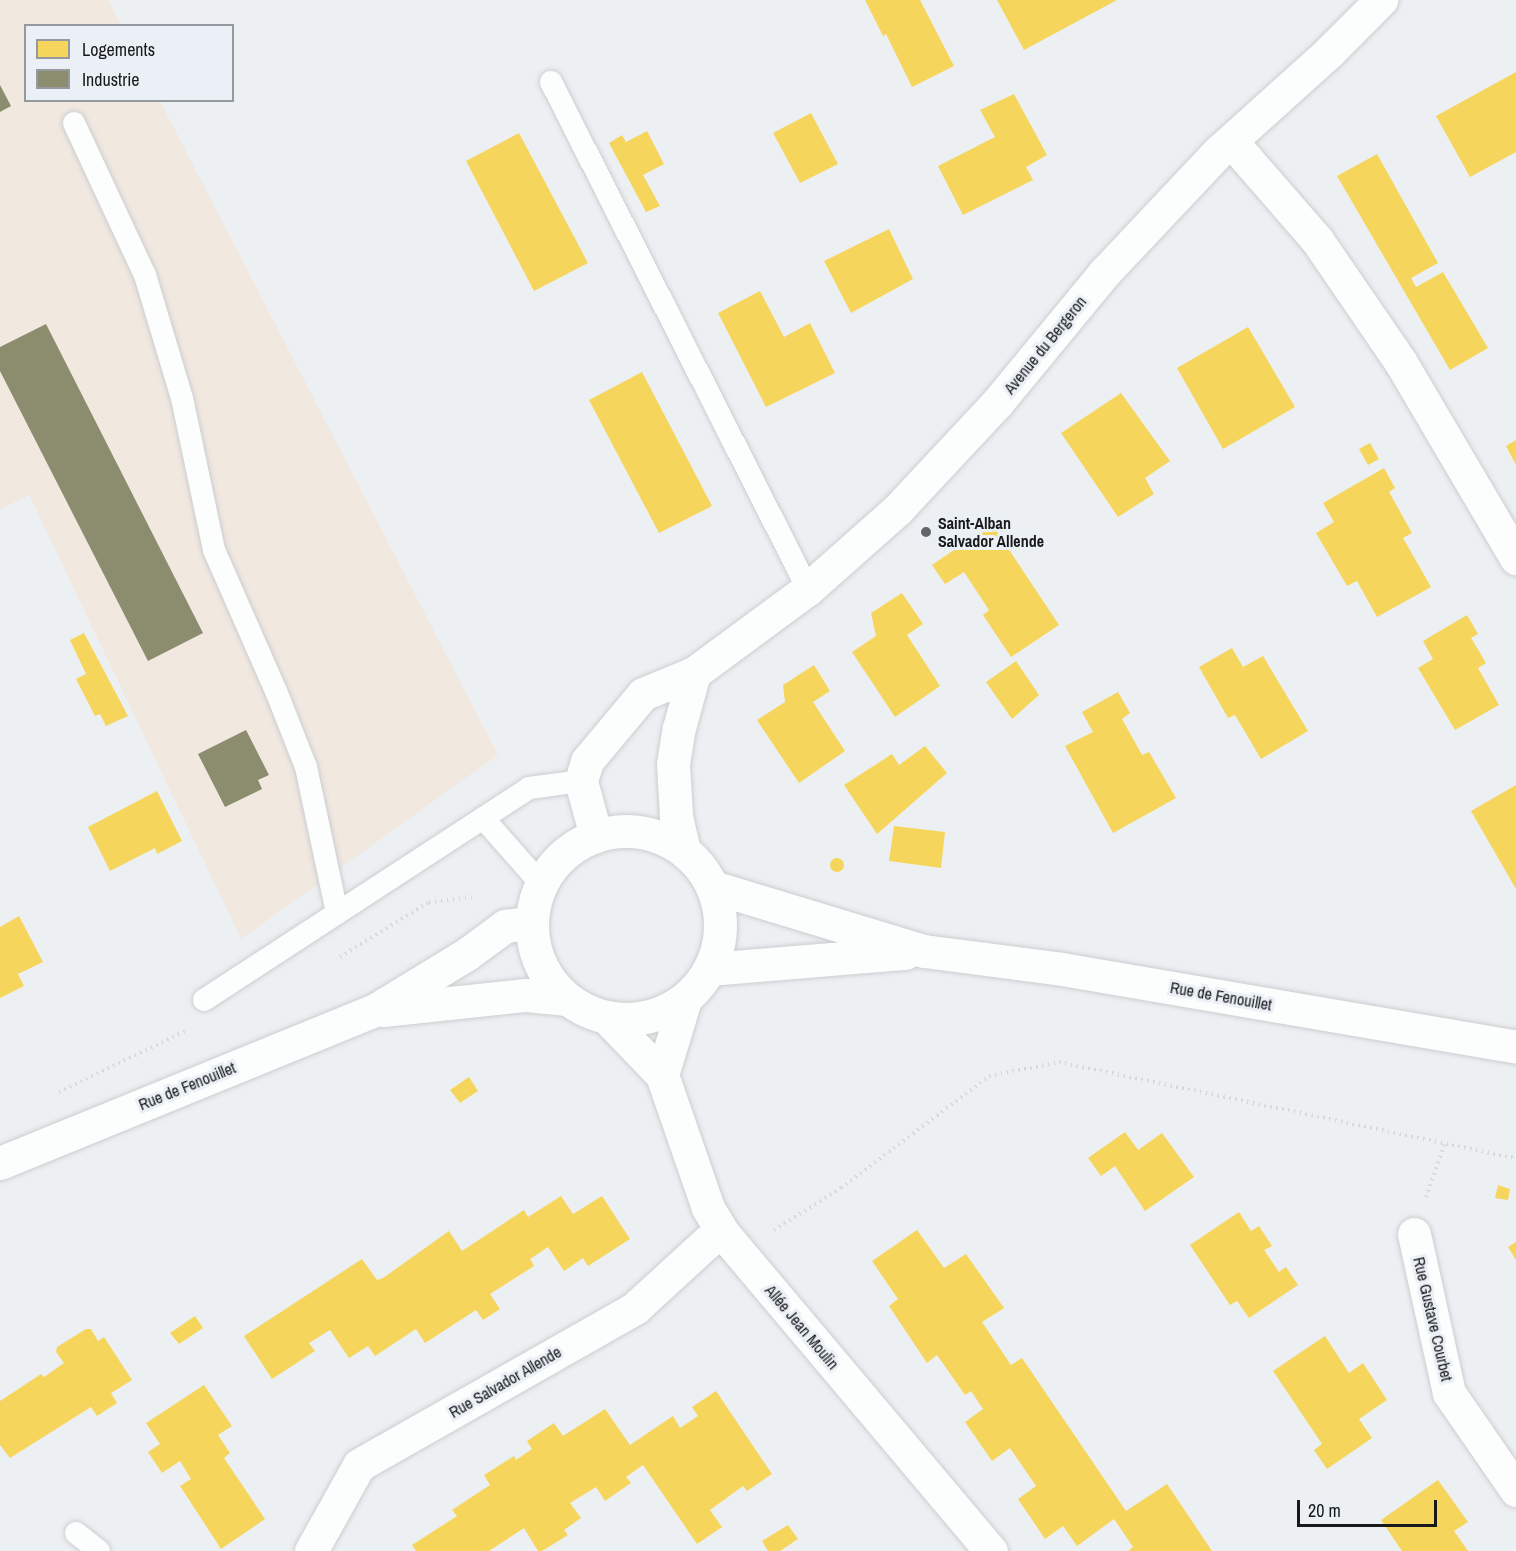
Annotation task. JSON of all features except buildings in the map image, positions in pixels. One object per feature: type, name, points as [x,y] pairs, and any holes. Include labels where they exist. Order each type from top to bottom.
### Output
[{"type":"street","name":"Avenue du Bergeron","points":[[581,781],[587,761],[643,694],[694,673],[808,589],[898,509],[942,465],[997,403],[1105,272],[1231,141],[1329,52],[1381,0]]},
{"type":"street","points":[[1231,141],[1324,249],[1400,361],[1516,558]]},
{"type":"street","points":[[684,851],[676,814],[673,764],[694,673]]},
{"type":"street","points":[[581,781],[596,836]]},
{"type":"street","name":"Rue de Fenouillet","points":[[375,1010],[526,995],[567,999],[610,1021],[640,1019],[667,1011],[685,1000],[709,969],[717,950],[720,929],[719,907],[713,887],[701,867],[684,851],[664,839],[642,832],[619,831],[596,836],[573,847],[554,864],[541,884],[534,903],[531,923],[539,962],[567,999]]},
{"type":"street","name":"Rue de Fenouillet","points":[[713,887],[924,951],[1062,969],[1516,1047]]},
{"type":"street","name":"Rue de Fenouillet","points":[[0,1163],[375,1010],[467,954],[505,926],[531,923]]},
{"type":"street","name":"Rue de Fenouillet","points":[[709,969],[924,951]]},
{"type":"street","points":[[662,1075],[685,1000]]},
{"type":"street","name":"Allée Jean Moulin","points":[[610,1021],[662,1075],[708,1208],[723,1233],[991,1551]]},
{"type":"street","name":"Rue Salvador Allende","points":[[311,1551],[359,1465],[635,1308],[708,1241],[723,1233]]},
{"type":"street","name":"Rue Gustave Courbet","points":[[1414,1234],[1449,1393],[1516,1490]]},
{"type":"lane","points":[[550,82],[808,589]]},
{"type":"lane","points":[[74,123],[145,275],[182,399],[214,549],[276,691],[306,767],[337,913]]},
{"type":"lane","points":[[204,1000],[529,788],[581,781]]},
{"type":"lane","points":[[483,818],[541,884]]},
{"type":"lane","points":[[76,1533],[99,1551]]},
{"type":"path","points":[[723,1233],[767,1235],[841,1188],[989,1076],[1059,1062],[1516,1158]]},
{"type":"path","points":[[1414,1234],[1444,1143]]},
{"type":"shaded area","points":[[0,0],[108,0],[120,24],[24,24],[24,102],[161,102],[498,755],[241,939],[29,495],[0,509]]},
{"type":"place","name":"Saint-Alban Salvador Allende","points":[[926,532]]}]
